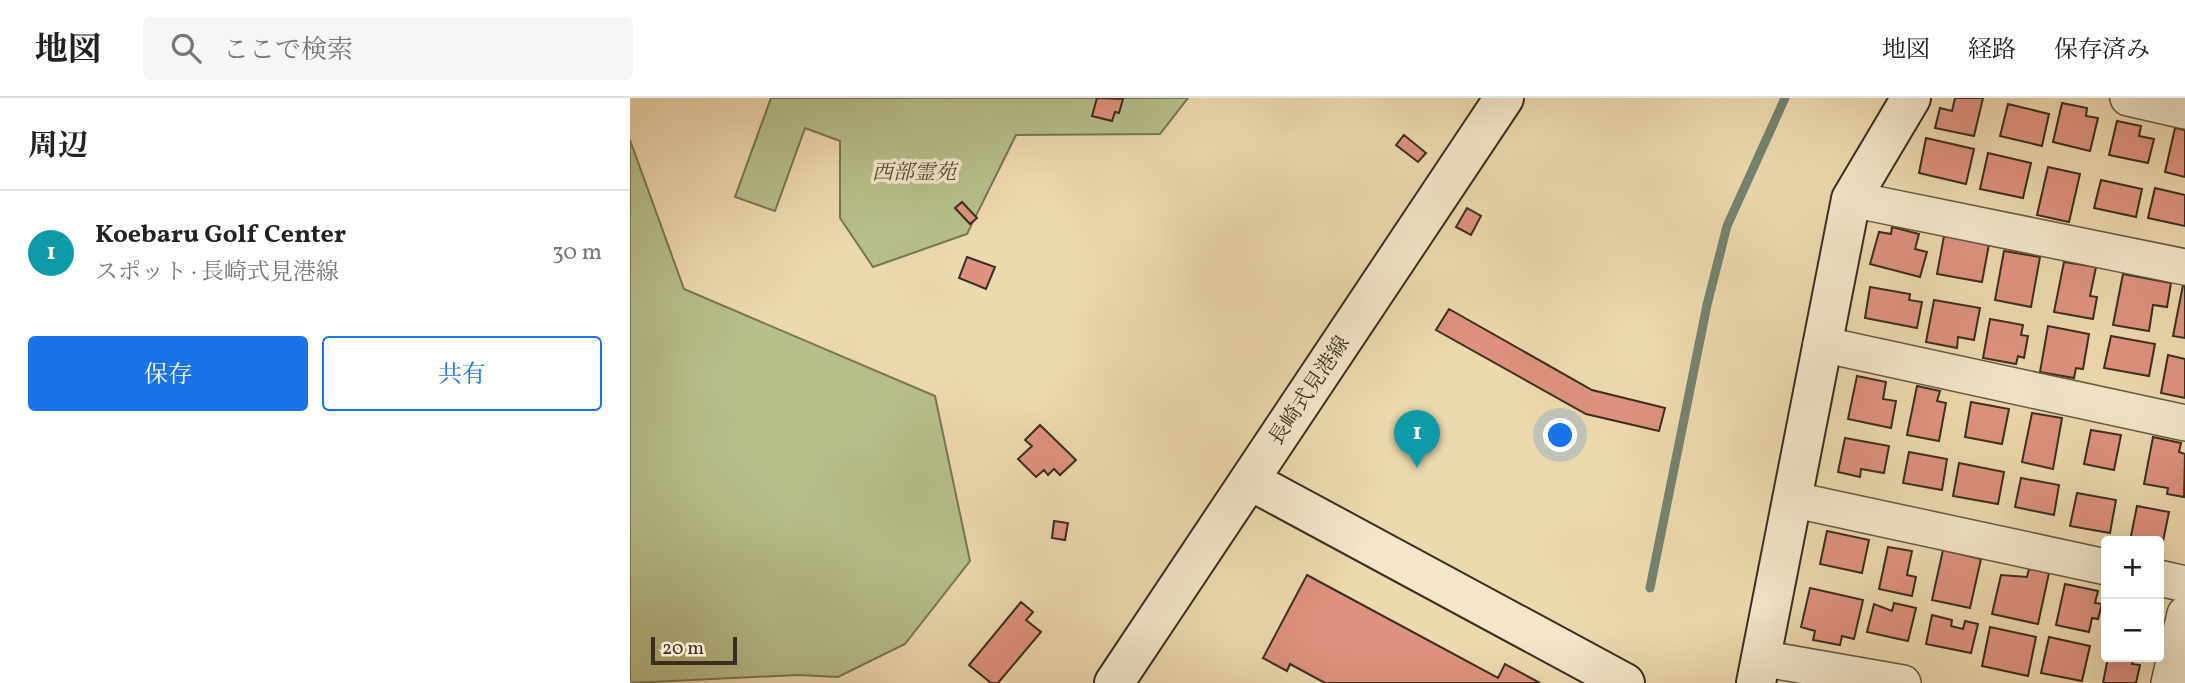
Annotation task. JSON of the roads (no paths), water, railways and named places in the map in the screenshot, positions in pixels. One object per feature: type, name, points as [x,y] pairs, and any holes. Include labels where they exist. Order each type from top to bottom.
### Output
[{"type":"street","name":"長崎式見港線","points":[[1114,683],[1504,98]]},
{"type":"street","points":[[1903,683],[1758,670],[1795,500],[1821,344],[1851,199],[1911,98]]},
{"type":"street","points":[[2128,98],[2185,111]]},
{"type":"street","points":[[1851,199],[2185,267]]},
{"type":"street","points":[[1821,344],[2185,423]]},
{"type":"street","points":[[1251,481],[1625,683]]},
{"type":"street","points":[[1795,500],[2101,566]]},
{"type":"street","points":[[2164,579],[2185,584]]},
{"type":"street","points":[[2169,683],[2185,614]]},
{"type":"waterway","points":[[1650,588],[1707,305],[1727,226],[1785,98]]},
{"type":"place","name":"Koebaru Golf Center","points":[[1417,468]]},
{"type":"park label","name":"西部霊苑","points":[[914,173]]}]
